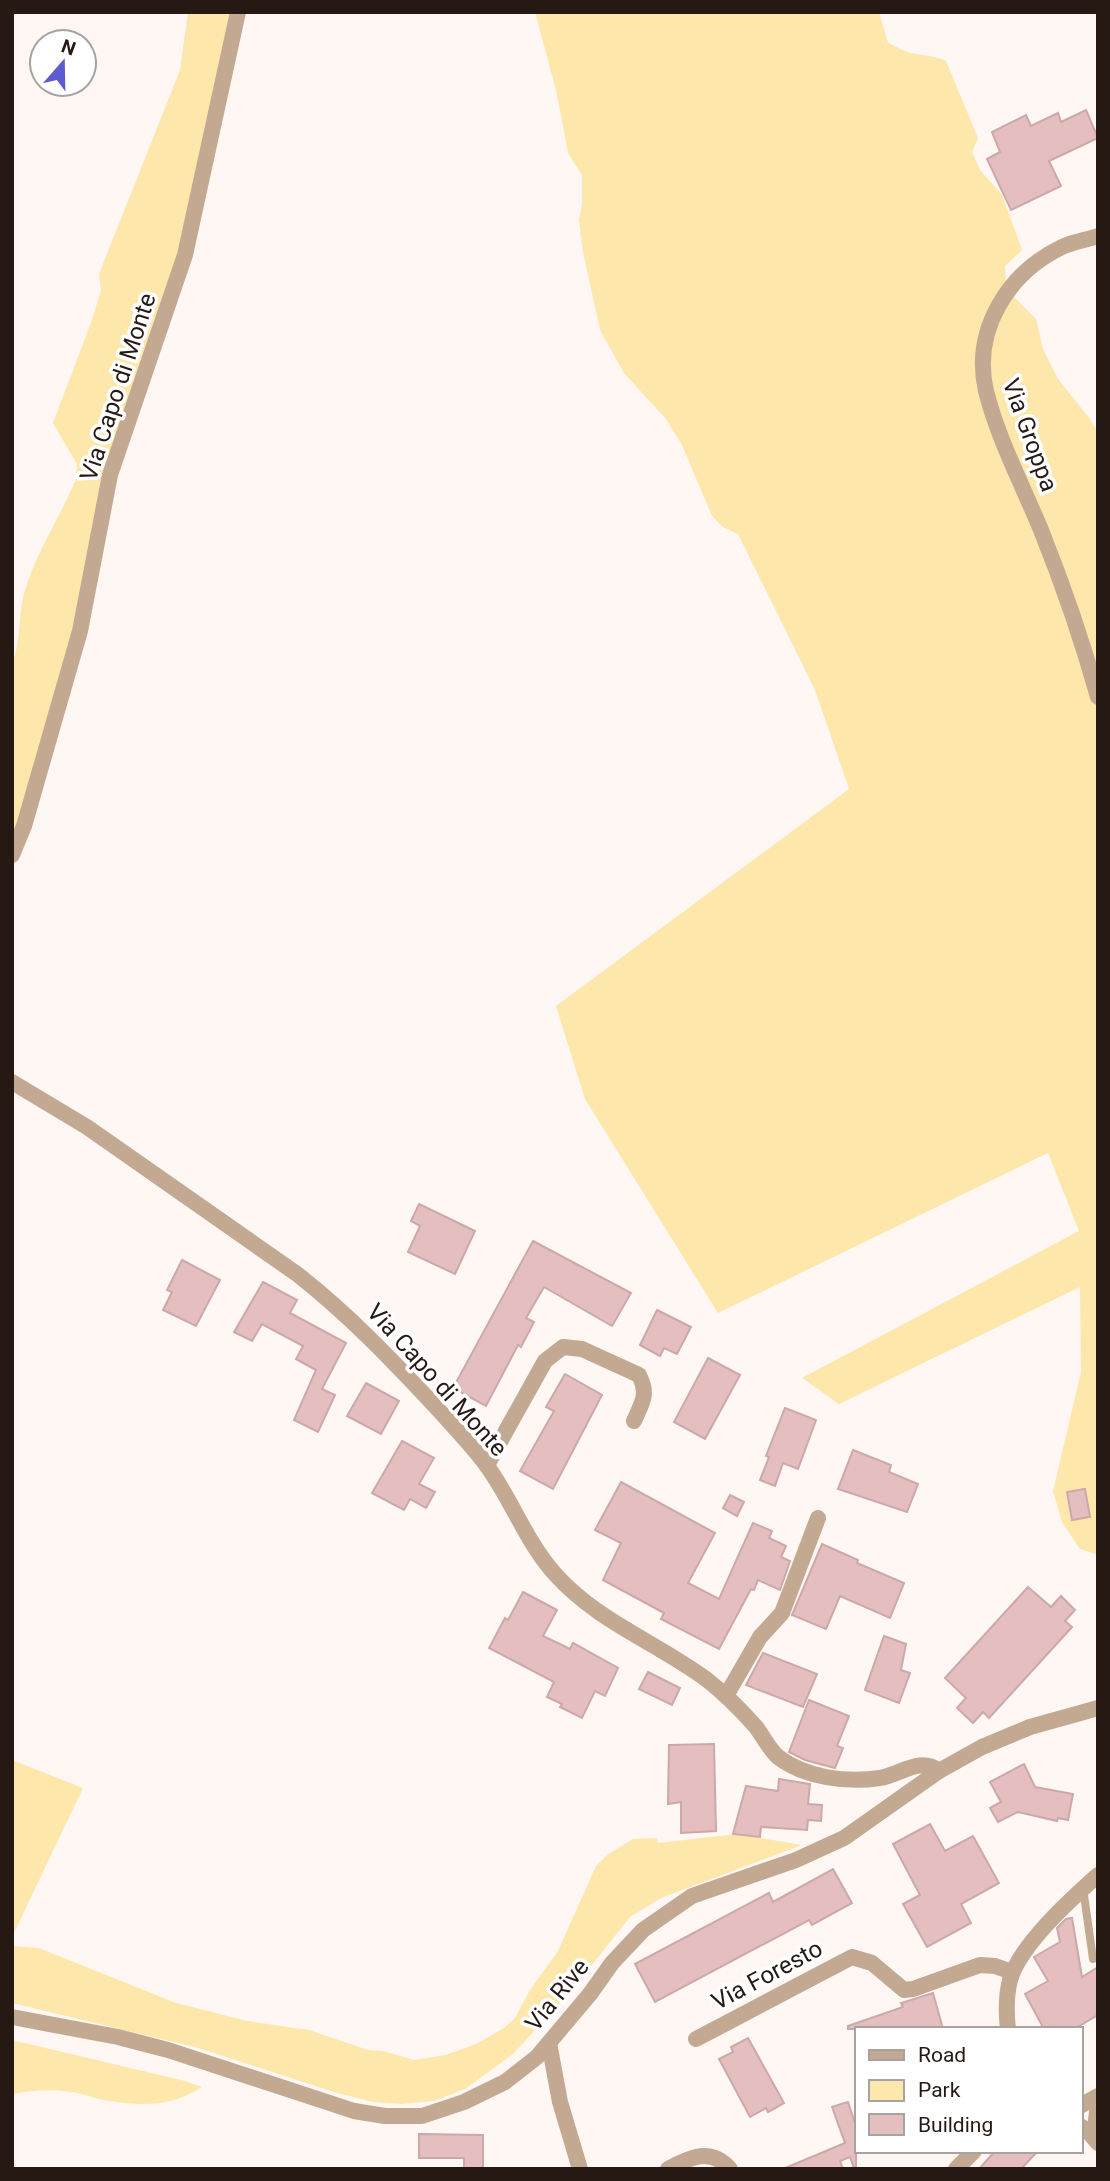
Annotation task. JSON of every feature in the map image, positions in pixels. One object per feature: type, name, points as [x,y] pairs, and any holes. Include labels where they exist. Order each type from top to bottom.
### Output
[{"type":"street","name":"Via Capo di Monte","points":[[12,855],[24,826],[80,631],[110,475],[185,255],[238,12]]},
{"type":"street","name":"Via Groppa","points":[[1098,236],[1063,247],[1023,272],[1000,302],[986,332],[982,363],[986,390],[1005,444],[1058,572],[1084,645],[1098,697]]},
{"type":"street","name":"Via Capo di Monte","points":[[12,1082],[87,1127],[328,1298],[380,1346],[487,1465],[554,1573],[615,1624],[684,1665],[726,1696],[756,1728],[777,1756],[818,1775],[853,1781],[883,1778],[917,1766],[931,1766],[939,1771]]},
{"type":"street","points":[[487,1465],[545,1362],[563,1347],[582,1349],[639,1375],[645,1387],[644,1398],[634,1421]]},
{"type":"street","points":[[726,1696],[760,1637],[782,1613],[818,1518]]},
{"type":"street","name":"Via Rive","points":[[12,2017],[169,2050],[354,2111],[385,2116],[422,2116],[487,2092],[524,2069],[643,1930],[692,1896],[796,1860],[844,1838],[961,1757],[1054,1719],[1098,1708]]},
{"type":"street","points":[[1008,2027],[1007,2001],[1012,1972],[1033,1941],[1066,1903],[1098,1875]]},
{"type":"street","name":"Via Foresto","points":[[696,2039],[852,1958],[872,1963],[904,1990],[980,1965],[995,1966],[1012,1972]]},
{"type":"street","points":[[549,2043],[560,2102],[580,2169]]},
{"type":"street","points":[[1082,2105],[1098,2096]]},
{"type":"street","points":[[1098,2104],[1098,2127]]},
{"type":"street","points":[[1082,2128],[1098,2143]]},
{"type":"street","points":[[956,2169],[972,2153]]},
{"type":"street","points":[[668,2169],[692,2157],[706,2155],[719,2159],[730,2169]]},
{"type":"lane","points":[[1083,1888],[1093,1959]]},
{"type":"green space","points":[[188,12],[234,12],[193,211],[134,389],[89,593],[12,844],[12,664],[17,647],[22,603],[35,565],[76,479],[77,464],[53,423],[92,320],[101,290],[99,274],[180,70]]},
{"type":"green space","points":[[535,12],[879,12],[888,43],[909,52],[946,61],[978,138],[972,152],[980,170],[1002,195],[1022,250],[1005,266],[1006,284],[1014,297],[1036,319],[1043,349],[1058,379],[1098,433],[1098,1555],[1080,1549],[1062,1522],[1053,1491],[1081,1372],[1080,1287],[839,1404],[802,1378],[1079,1231],[1048,1153],[718,1313],[585,1099],[556,1006],[849,789],[815,690],[738,534],[723,527],[712,516],[682,445],[666,419],[624,373],[600,330],[579,220],[582,175],[568,153],[557,94]]},
{"type":"green space","points":[[12,1760],[83,1788],[12,1937]]},
{"type":"green space","points":[[737,1834],[802,1845],[661,1898],[630,1917],[572,1990],[513,2054],[465,2089],[434,2101],[401,2104],[373,2102],[195,2047],[12,2003],[12,1946],[39,1948],[176,2003],[247,2021],[309,2030],[368,2050],[383,2051],[414,2060],[446,2055],[476,2044],[504,2028],[515,2018],[530,1990],[558,1951],[596,1866],[607,1855],[633,1839],[657,1838],[658,1843]]},
{"type":"green space","points":[[12,2040],[202,2087],[178,2099],[154,2104],[103,2100],[57,2090],[12,2094]]},
{"type":"building","points":[[1086,110],[1098,138],[1049,161],[1061,186],[1011,210],[987,159],[1000,152],[992,132],[1026,115],[1031,126],[1058,113],[1061,122]]},
{"type":"building","points":[[419,1204],[475,1231],[455,1274],[408,1252],[420,1226],[411,1221]]},
{"type":"building","points":[[533,1241],[631,1293],[612,1326],[544,1287],[526,1318],[534,1322],[521,1347],[518,1345],[486,1406],[453,1388]]},
{"type":"building","points":[[182,1260],[220,1280],[196,1326],[163,1310],[172,1292],[167,1290]]},
{"type":"building","points":[[263,1282],[297,1300],[290,1313],[346,1343],[322,1389],[335,1395],[318,1432],[294,1420],[316,1370],[296,1359],[303,1346],[262,1324],[252,1341],[234,1332]]},
{"type":"building","points":[[657,1310],[691,1327],[677,1354],[664,1348],[660,1356],[640,1345]]},
{"type":"building","points":[[708,1358],[740,1375],[705,1439],[674,1422]]},
{"type":"building","points":[[565,1374],[602,1395],[553,1489],[520,1471],[554,1411],[546,1407]]},
{"type":"building","points":[[366,1383],[399,1401],[381,1434],[347,1416]]},
{"type":"building","points":[[785,1408],[816,1420],[798,1469],[783,1463],[775,1486],[760,1480],[769,1457],[766,1456]]},
{"type":"building","points":[[402,1441],[434,1458],[419,1484],[435,1492],[426,1508],[410,1499],[404,1510],[372,1493]]},
{"type":"building","points":[[853,1450],[891,1465],[889,1472],[918,1484],[907,1512],[838,1489]]},
{"type":"building","points":[[621,1482],[715,1533],[688,1583],[719,1599],[753,1523],[772,1531],[769,1538],[786,1546],[781,1557],[790,1561],[780,1590],[758,1580],[719,1649],[661,1619],[664,1613],[603,1580],[621,1543],[595,1530]]},
{"type":"building","points":[[1085,1489],[1090,1517],[1072,1520],[1067,1492]]},
{"type":"building","points":[[730,1495],[744,1502],[737,1516],[723,1508]]},
{"type":"building","points":[[822,1544],[858,1560],[857,1563],[904,1583],[890,1618],[840,1596],[826,1629],[792,1615]]},
{"type":"building","points":[[1028,1587],[1051,1607],[1061,1596],[1075,1610],[1065,1621],[1072,1627],[989,1718],[983,1712],[973,1723],[957,1708],[966,1698],[945,1678]]},
{"type":"building","points":[[523,1592],[557,1610],[543,1636],[570,1649],[573,1643],[618,1668],[605,1696],[595,1691],[582,1718],[547,1697],[554,1682],[489,1648]]},
{"type":"building","points":[[884,1636],[906,1644],[901,1670],[910,1673],[899,1703],[865,1690]]},
{"type":"building","points":[[763,1653],[817,1674],[803,1707],[746,1685]]},
{"type":"building","points":[[648,1672],[680,1688],[672,1705],[639,1689]]},
{"type":"building","points":[[809,1700],[849,1716],[837,1746],[843,1748],[835,1768],[805,1760],[789,1752]]},
{"type":"building","points":[[714,1744],[716,1831],[681,1833],[681,1802],[668,1804],[669,1745]]},
{"type":"building","points":[[1024,1764],[1035,1787],[1073,1794],[1068,1820],[1058,1818],[1057,1821],[1018,1812],[998,1822],[990,1808],[1001,1802],[990,1782]]},
{"type":"building","points":[[779,1779],[810,1784],[808,1804],[822,1805],[821,1821],[808,1820],[807,1830],[761,1827],[760,1837],[733,1834],[746,1786],[778,1791]]},
{"type":"building","points":[[930,1824],[945,1851],[973,1836],[999,1883],[961,1904],[971,1923],[927,1947],[903,1904],[920,1895],[893,1844]]},
{"type":"building","points":[[833,1869],[852,1903],[812,1925],[809,1920],[655,2002],[635,1964],[769,1893],[773,1902]]},
{"type":"building","points":[[1072,1918],[1082,1977],[1098,1967],[1098,2015],[1077,2027],[1043,2027],[1025,1994],[1048,1981],[1034,1957],[1060,1942],[1057,1928],[1066,1919]]},
{"type":"building","points":[[933,1993],[942,2027],[848,2029],[848,2026],[903,2007],[901,2003]]},
{"type":"building","points":[[748,2038],[784,2103],[768,2112],[766,2108],[750,2117],[719,2059],[733,2052],[731,2047]]},
{"type":"building","points":[[848,2102],[855,2123],[856,2168],[850,2157],[840,2161],[843,2169],[783,2169],[845,2143],[832,2107]]},
{"type":"building","points":[[419,2134],[483,2135],[483,2169],[464,2169],[464,2158],[419,2158]]},
{"type":"building","points":[[993,2153],[1036,2153],[1021,2169],[979,2169]]}]
